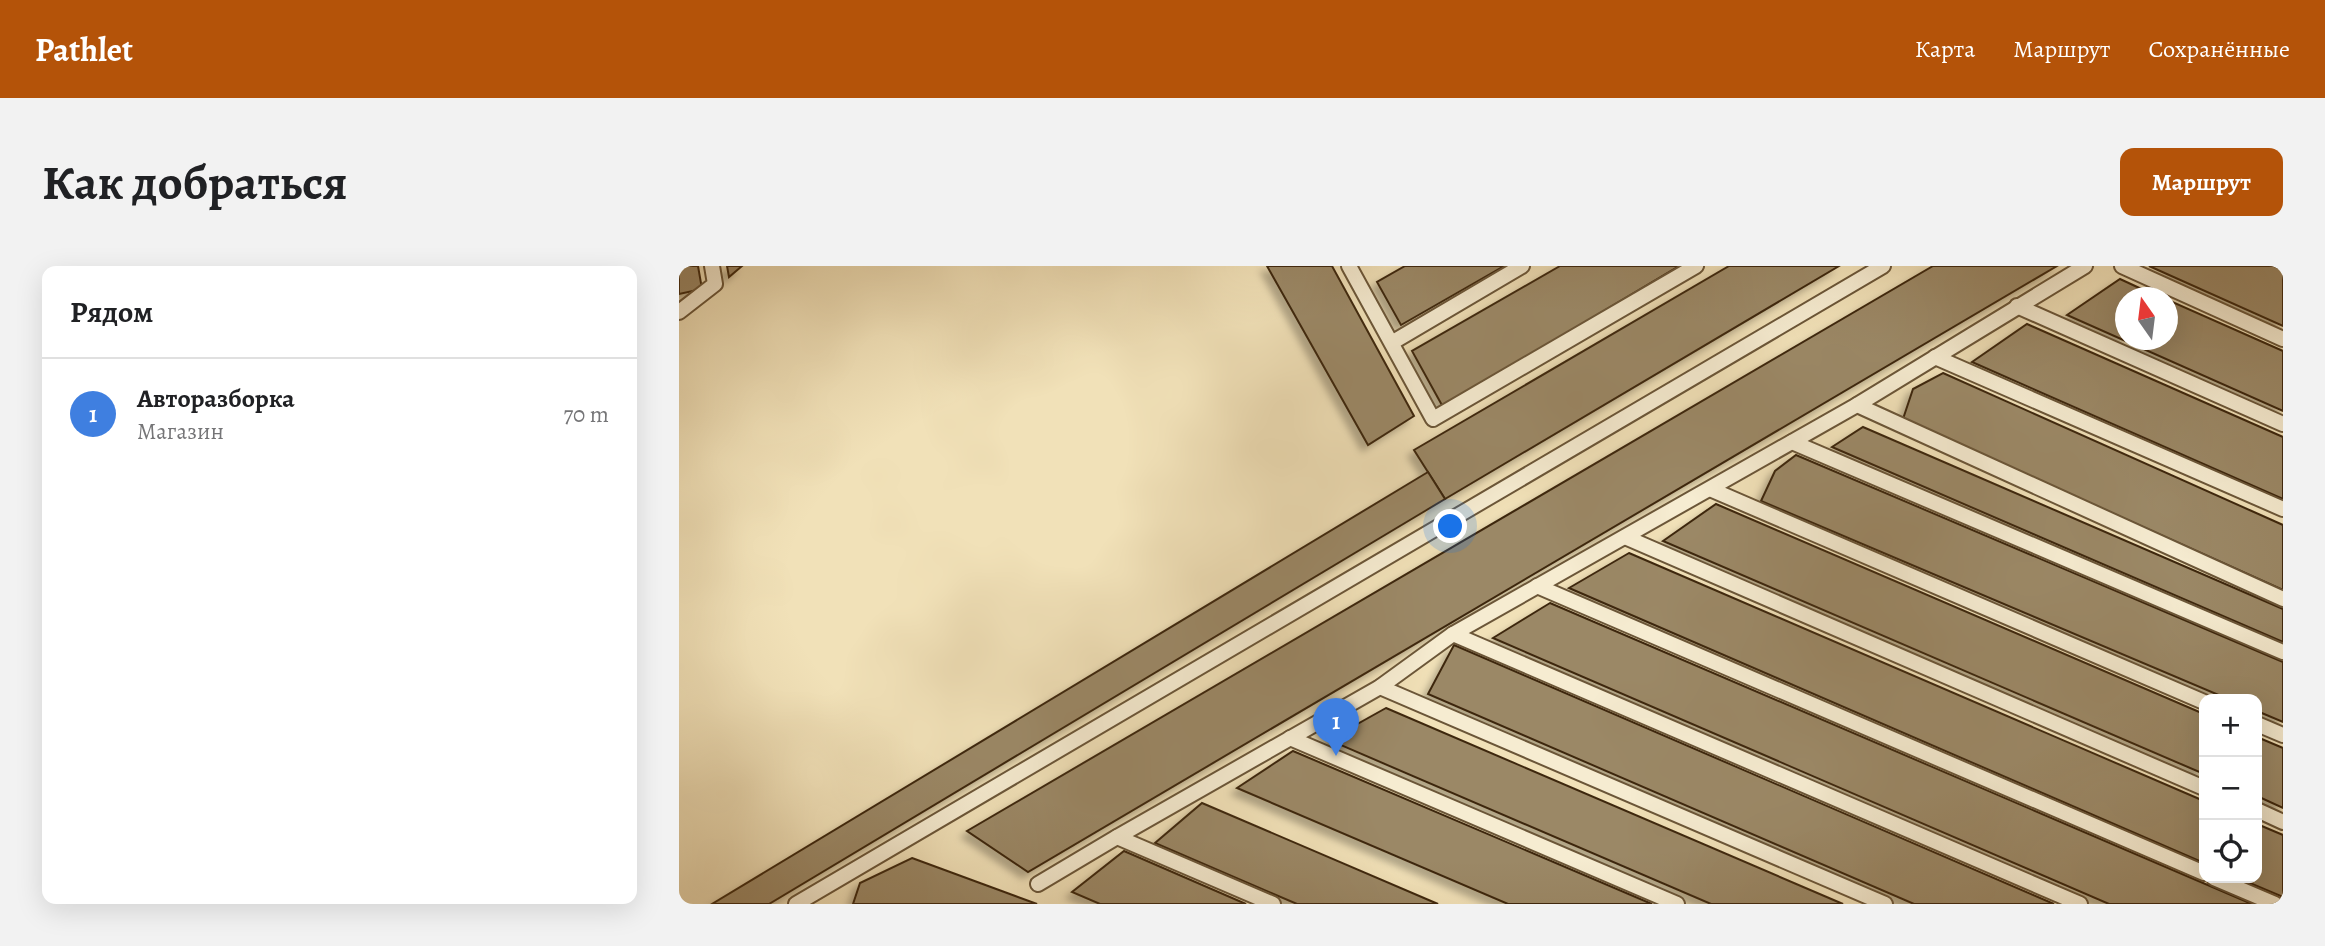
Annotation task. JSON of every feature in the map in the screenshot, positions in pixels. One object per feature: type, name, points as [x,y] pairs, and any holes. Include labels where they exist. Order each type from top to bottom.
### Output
[{"type":"lane","points":[[679,312],[715,284],[712,266]]},
{"type":"lane","points":[[1393,342],[1522,266]]},
{"type":"lane","points":[[1355,268],[1433,419],[1696,266]]},
{"type":"lane","points":[[796,904],[1883,266]]},
{"type":"lane","points":[[1038,884],[1381,687],[1453,635],[1857,405],[2085,266]]},
{"type":"lane","points":[[2122,266],[2283,339]]},
{"type":"lane","points":[[2017,306],[2283,424]]},
{"type":"lane","points":[[1935,358],[2283,509]]},
{"type":"lane","points":[[1857,405],[2283,599]]},
{"type":"lane","points":[[1792,442],[2283,652]]},
{"type":"lane","points":[[1710,489],[2199,700]]},
{"type":"lane","points":[[1625,537],[2199,786]]},
{"type":"lane","points":[[1537,586],[2199,871]]},
{"type":"lane","points":[[1453,635],[2080,904]]},
{"type":"lane","points":[[1381,687],[1885,904]]},
{"type":"lane","points":[[2262,726],[2283,736]]},
{"type":"lane","points":[[1290,738],[1677,904]]},
{"type":"lane","points":[[2262,812],[2283,822]]},
{"type":"lane","points":[[1117,837],[1273,904]]},
{"type":"lane","points":[[2226,883],[2275,904]]},
{"type":"building","points":[[679,266],[698,266],[702,289],[679,294]]},
{"type":"building","points":[[727,266],[742,266],[729,277]]},
{"type":"building","points":[[1267,266],[1332,266],[1414,416],[1368,445]]},
{"type":"building","points":[[1405,266],[1504,266],[1401,325],[1377,282]]},
{"type":"building","points":[[1560,266],[1679,266],[1443,407],[1412,351]]},
{"type":"building","points":[[1729,266],[1839,266],[1445,499],[1414,450]]},
{"type":"building","points":[[1933,266],[2057,266],[1028,872],[967,831]]},
{"type":"building","points":[[2149,266],[2274,266],[2283,270],[2283,326]]},
{"type":"building","points":[[2120,279],[2137,287],[2115,287],[2115,336],[2067,315]]},
{"type":"building","points":[[2178,304],[2283,351],[2283,411],[2146,350],[2178,350]]},
{"type":"building","points":[[2027,324],[2283,437],[2283,499],[1972,362]]},
{"type":"building","points":[[1943,373],[2283,525],[2283,590],[1903,419],[1913,389]]},
{"type":"building","points":[[1863,427],[2283,609],[2283,642],[1832,447]]},
{"type":"building","points":[[1796,455],[2283,662],[2283,722],[2262,713],[2262,694],[2216,694],[1761,501],[1775,471]]},
{"type":"building","points":[[1428,472],[1445,499],[769,904],[712,904]]},
{"type":"building","points":[[1716,504],[2199,712],[2199,772],[1663,541]]},
{"type":"building","points":[[1629,553],[2199,799],[2199,861],[1569,588]]},
{"type":"building","points":[[1550,603],[2252,904],[2109,904],[1493,638]]},
{"type":"building","points":[[1454,645],[2054,904],[1914,904],[1428,694]]},
{"type":"building","points":[[1386,708],[1843,904],[1711,904],[1329,740]]},
{"type":"building","points":[[2262,739],[2283,748],[2283,808],[2262,798]]},
{"type":"building","points":[[1293,751],[1652,904],[1508,904],[1237,788]]},
{"type":"building","points":[[1202,803],[1438,904],[1297,904],[1155,843]]},
{"type":"building","points":[[2262,826],[2283,835],[2283,897],[2250,883],[2262,883]]},
{"type":"building","points":[[1124,851],[1246,904],[1100,904],[1072,892]]},
{"type":"building","points":[[912,858],[1037,904],[853,904],[860,883]]},
{"type":"place","name":"Авторазборка","points":[[1336,756]]}]
